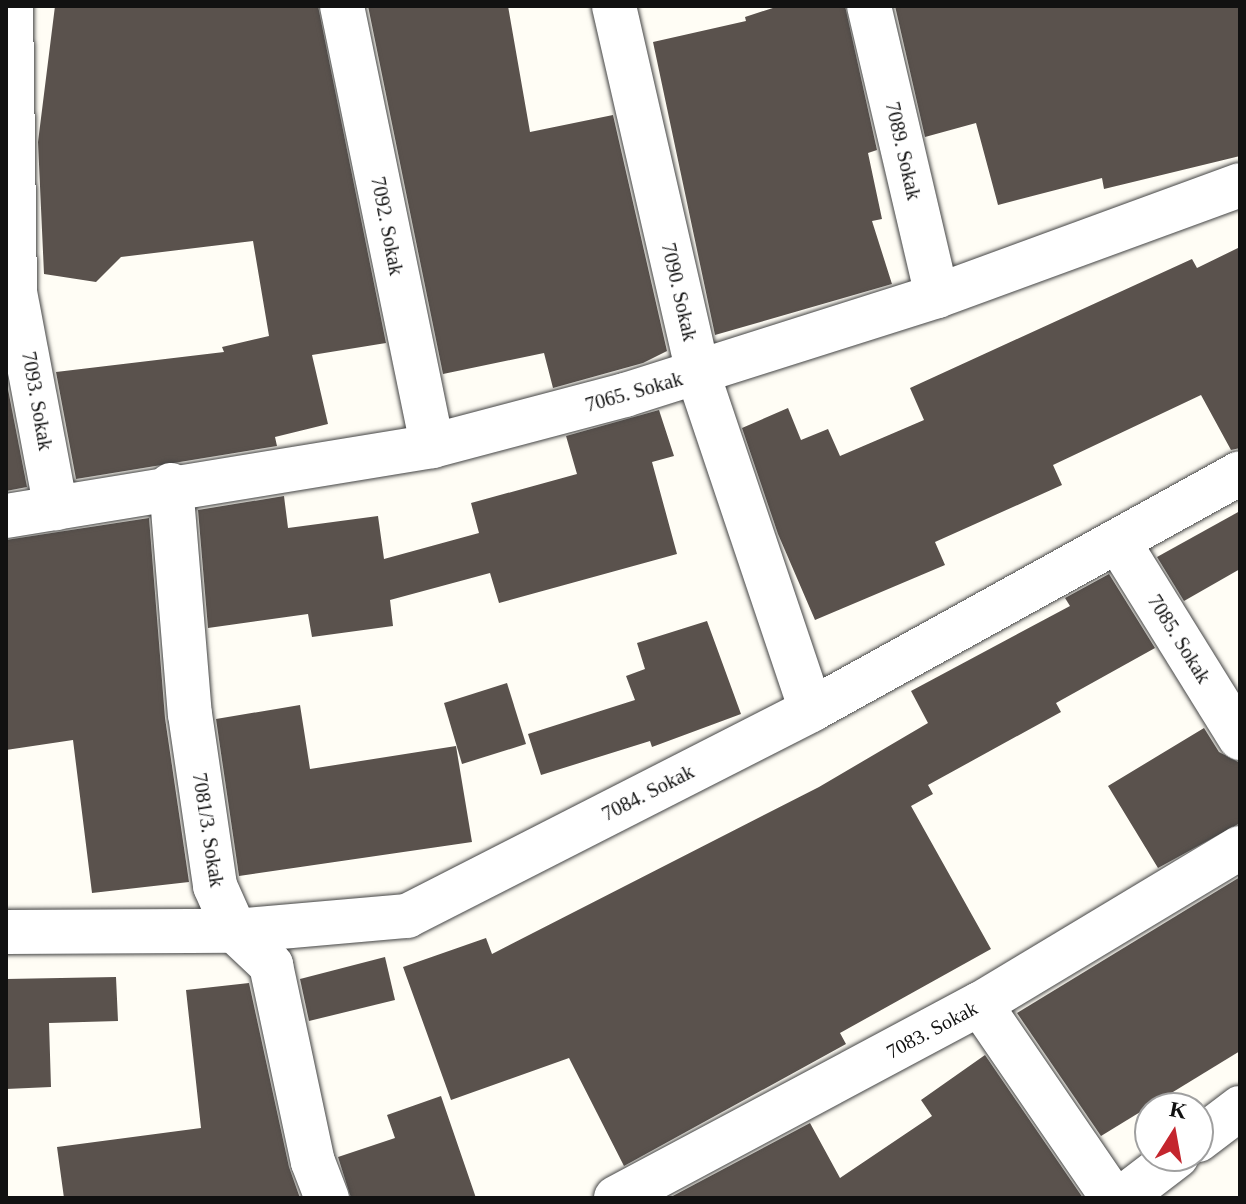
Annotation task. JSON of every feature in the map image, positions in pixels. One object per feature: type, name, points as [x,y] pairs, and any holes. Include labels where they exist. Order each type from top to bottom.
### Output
[{"type":"street","name":"7093. Sokak","points":[[11,6],[15,292],[56,508]]},
{"type":"street","name":"7092. Sokak","points":[[342,6],[432,446]]},
{"type":"street","name":"7090. Sokak","points":[[614,6],[698,374],[811,710]]},
{"type":"street","name":"7089. Sokak","points":[[869,6],[937,296]]},
{"type":"street","name":"7065. Sokak","points":[[6,516],[171,485],[432,446],[698,374],[937,296],[1240,185]]},
{"type":"street","name":"7084. Sokak","points":[[6,932],[235,931],[407,916],[811,710],[1240,473]]},
{"type":"street","name":"7081/3. Sokak","points":[[171,485],[192,730],[215,886],[235,931],[271,965],[313,1162],[327,1198]]},
{"type":"street","name":"7085. Sokak","points":[[1118,541],[1240,738]]},
{"type":"street","name":"7083. Sokak","points":[[616,1198],[980,1004],[1240,848]]},
{"type":"street","points":[[980,1004],[1113,1198]]},
{"type":"street","points":[[1214,1128],[1240,1108]]},
{"type":"street","points":[[1122,1198],[1172,1174]]},
{"type":"building","points":[[55,6],[318,6],[386,343],[312,355],[328,424],[275,437],[277,446],[76,479],[56,372],[224,352],[222,347],[269,336],[253,241],[121,257],[96,282],[44,274],[38,142]]},
{"type":"building","points":[[368,6],[508,6],[530,132],[613,115],[667,351],[643,363],[553,388],[544,353],[443,374]]},
{"type":"building","points":[[779,6],[845,6],[877,150],[868,153],[882,219],[872,221],[892,284],[715,335],[653,42],[746,21],[745,17]]},
{"type":"building","points":[[895,6],[1240,6],[1240,156],[1104,189],[1102,178],[998,205],[976,123],[925,137]]},
{"type":"building","points":[[1240,247],[1240,448],[1231,450],[1201,395],[1053,465],[1062,485],[935,542],[945,565],[815,620],[778,534],[742,428],[788,408],[801,440],[828,429],[840,456],[924,420],[910,388],[1192,259],[1197,268]]},
{"type":"building","points":[[6,379],[27,487],[6,491]]},
{"type":"building","points":[[659,410],[674,456],[652,462],[677,554],[499,603],[490,573],[390,600],[393,626],[312,637],[308,614],[208,628],[198,510],[284,496],[288,528],[378,516],[384,559],[479,533],[471,503],[577,474],[566,436]]},
{"type":"building","points":[[1240,511],[1240,569],[1184,601],[1157,557]]},
{"type":"building","points":[[149,518],[165,718],[189,882],[92,893],[73,740],[6,750],[6,540]]},
{"type":"building","points":[[1109,574],[1155,648],[1056,703],[1061,712],[928,785],[933,794],[911,806],[991,949],[840,1033],[846,1044],[624,1166],[569,1058],[451,1100],[403,967],[486,938],[492,954],[819,787],[928,723],[911,691],[1070,606],[1065,598]]},
{"type":"building","points":[[707,621],[741,714],[652,747],[650,741],[541,775],[528,734],[635,700],[626,676],[645,669],[637,643]]},
{"type":"building","points":[[507,683],[526,744],[462,764],[444,703]]},
{"type":"building","points":[[300,705],[310,769],[456,746],[472,842],[239,876],[216,719]]},
{"type":"building","points":[[1204,728],[1219,752],[1240,763],[1240,823],[1158,868],[1108,786]]},
{"type":"building","points":[[1240,877],[1240,1051],[1173,1092],[1134,1092],[1134,1116],[1101,1136],[1017,1013]]},
{"type":"building","points":[[385,957],[395,1000],[309,1021],[300,979]]},
{"type":"building","points":[[116,977],[118,1021],[49,1023],[51,1087],[6,1089],[6,979]]},
{"type":"building","points":[[249,983],[289,1167],[300,1198],[64,1198],[57,1147],[201,1128],[186,990]]},
{"type":"building","points":[[985,1055],[1083,1198],[669,1198],[810,1123],[840,1178],[932,1116],[921,1100]]},
{"type":"building","points":[[441,1096],[476,1198],[351,1198],[338,1157],[395,1138],[387,1115]]}]
